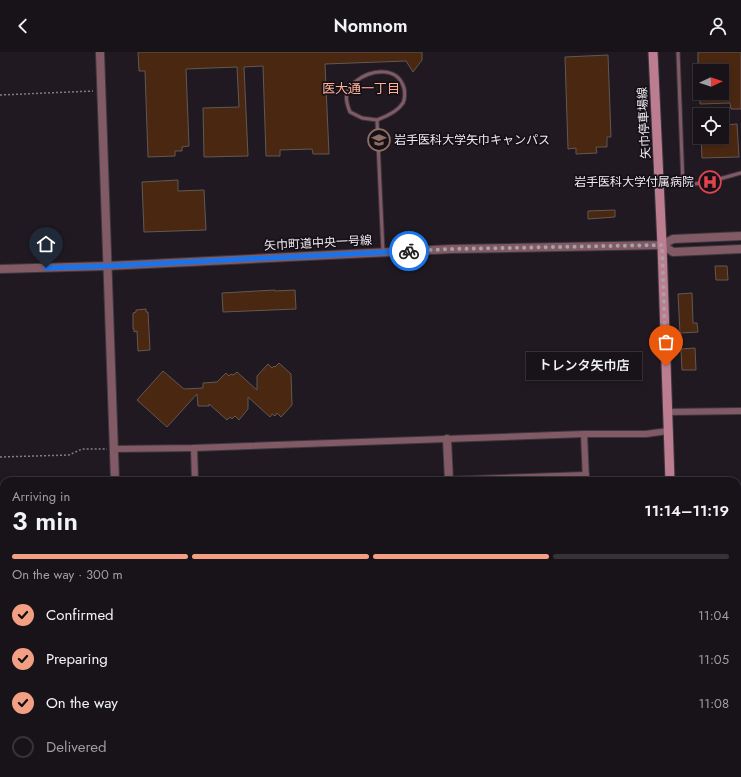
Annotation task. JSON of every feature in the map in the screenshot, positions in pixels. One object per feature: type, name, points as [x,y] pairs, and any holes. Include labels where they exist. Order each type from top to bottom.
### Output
[{"type":"main road","name":"矢巾停車場線","points":[[653,52],[662,245],[670,477]]},
{"type":"street","points":[[100,52],[114,477]]},
{"type":"street","name":"矢巾町道中央一号線","points":[[0,269],[107,266],[459,249],[662,245],[673,239],[741,236]]},
{"type":"street","name":"矢巾町道中央一号線","points":[[662,245],[673,252],[741,249]]},
{"type":"street","points":[[667,412],[741,411]]},
{"type":"street","points":[[113,449],[194,448],[584,434],[646,434],[668,431]]},
{"type":"street","points":[[584,434],[586,477]]},
{"type":"street","points":[[447,439],[449,477]]},
{"type":"street","points":[[194,448],[195,477]]},
{"type":"lane","points":[[678,52],[683,186],[712,181],[741,173]]},
{"type":"lane","points":[[374,72],[386,72],[397,76],[403,84],[405,92],[403,103],[395,110],[377,120],[362,118],[350,112],[346,102],[346,94],[352,84],[362,76],[374,72]]},
{"type":"lane","points":[[377,120],[383,252]]},
{"type":"path","points":[[0,95],[101,91]]},
{"type":"path","points":[[0,458],[69,455],[82,449],[113,449]]},
{"type":"building","points":[[138,52],[422,52],[422,60],[413,72],[406,61],[325,64],[329,154],[313,154],[312,149],[280,150],[280,156],[266,156],[263,66],[244,67],[248,156],[204,157],[203,108],[239,107],[237,67],[186,69],[189,146],[182,147],[182,151],[175,151],[175,156],[148,157],[145,71],[139,71]]},
{"type":"building","points":[[698,52],[741,52],[741,109],[731,109],[730,103],[700,104],[700,100],[729,100],[729,64],[698,64]]},
{"type":"building","points":[[608,55],[611,137],[607,137],[607,147],[596,147],[597,153],[576,154],[576,148],[568,149],[565,57]]},
{"type":"building","points":[[737,124],[739,157],[702,158],[701,144],[729,144],[729,125]]},
{"type":"building","points":[[178,180],[178,191],[204,190],[206,230],[144,232],[142,182]]},
{"type":"building","points":[[615,210],[615,217],[588,219],[588,211]]},
{"type":"building","points":[[715,266],[727,266],[728,280],[716,280]]},
{"type":"building","points":[[295,290],[296,309],[223,312],[222,293]]},
{"type":"building","points":[[692,293],[693,323],[697,323],[698,332],[680,333],[678,294]]},
{"type":"building","points":[[146,309],[146,312],[148,312],[150,350],[138,351],[137,331],[134,332],[133,329],[133,313],[136,312],[136,310]]},
{"type":"building","points":[[695,348],[696,370],[682,370],[681,349]]},
{"type":"building","points":[[279,363],[291,374],[292,405],[281,417],[277,413],[275,416],[272,414],[270,417],[248,397],[248,409],[239,420],[235,416],[232,419],[230,417],[227,420],[209,404],[209,406],[198,406],[197,394],[167,427],[137,400],[163,371],[184,389],[203,388],[203,383],[217,382],[226,373],[229,376],[237,372],[257,390],[257,376],[268,364],[272,368]]},
{"type":"way so far","points":[[409,251],[662,245],[666,366]]},
{"type":"place","name":"岩手医科大学矢巾キャンパス","points":[[379,140]]},
{"type":"place","name":"岩手医科大学付属病院","points":[[710,182]]},
{"type":"place","name":"トレンタ矢巾店","points":[[666,366]]},
{"type":"district","name":"医大通一丁目","points":[[361,88]]},
{"type":"route","points":[[46,268],[409,251]]}]
